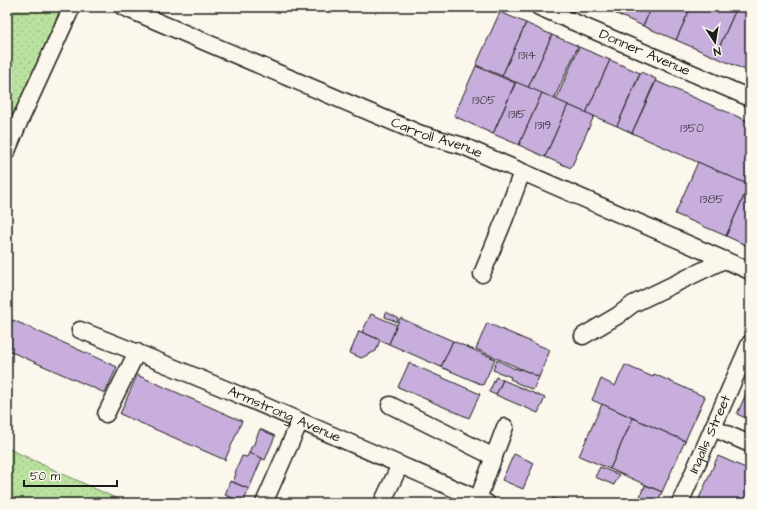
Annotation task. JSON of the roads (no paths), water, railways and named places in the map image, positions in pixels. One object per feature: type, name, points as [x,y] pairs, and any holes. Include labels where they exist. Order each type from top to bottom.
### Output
[{"type":"street","points":[[7,151],[72,7]]},
{"type":"street","name":"Carroll Avenue","points":[[123,7],[421,134],[463,146],[750,271]]},
{"type":"street","name":"Donner Avenue","points":[[539,7],[750,98]]},
{"type":"street","points":[[482,274],[522,172]]},
{"type":"street","points":[[582,336],[617,316],[634,304],[724,260]]},
{"type":"street","name":"Armstrong Avenue","points":[[80,330],[137,352],[300,421],[483,501]]},
{"type":"street","name":"Ingalls Street","points":[[680,503],[750,343]]},
{"type":"street","points":[[106,414],[137,352]]},
{"type":"street","points":[[390,405],[494,457]]},
{"type":"street","points":[[264,503],[300,421]]},
{"type":"street","points":[[483,501],[494,457],[505,427]]},
{"type":"street","points":[[713,428],[750,444]]},
{"type":"street","points":[[382,503],[400,465]]}]
